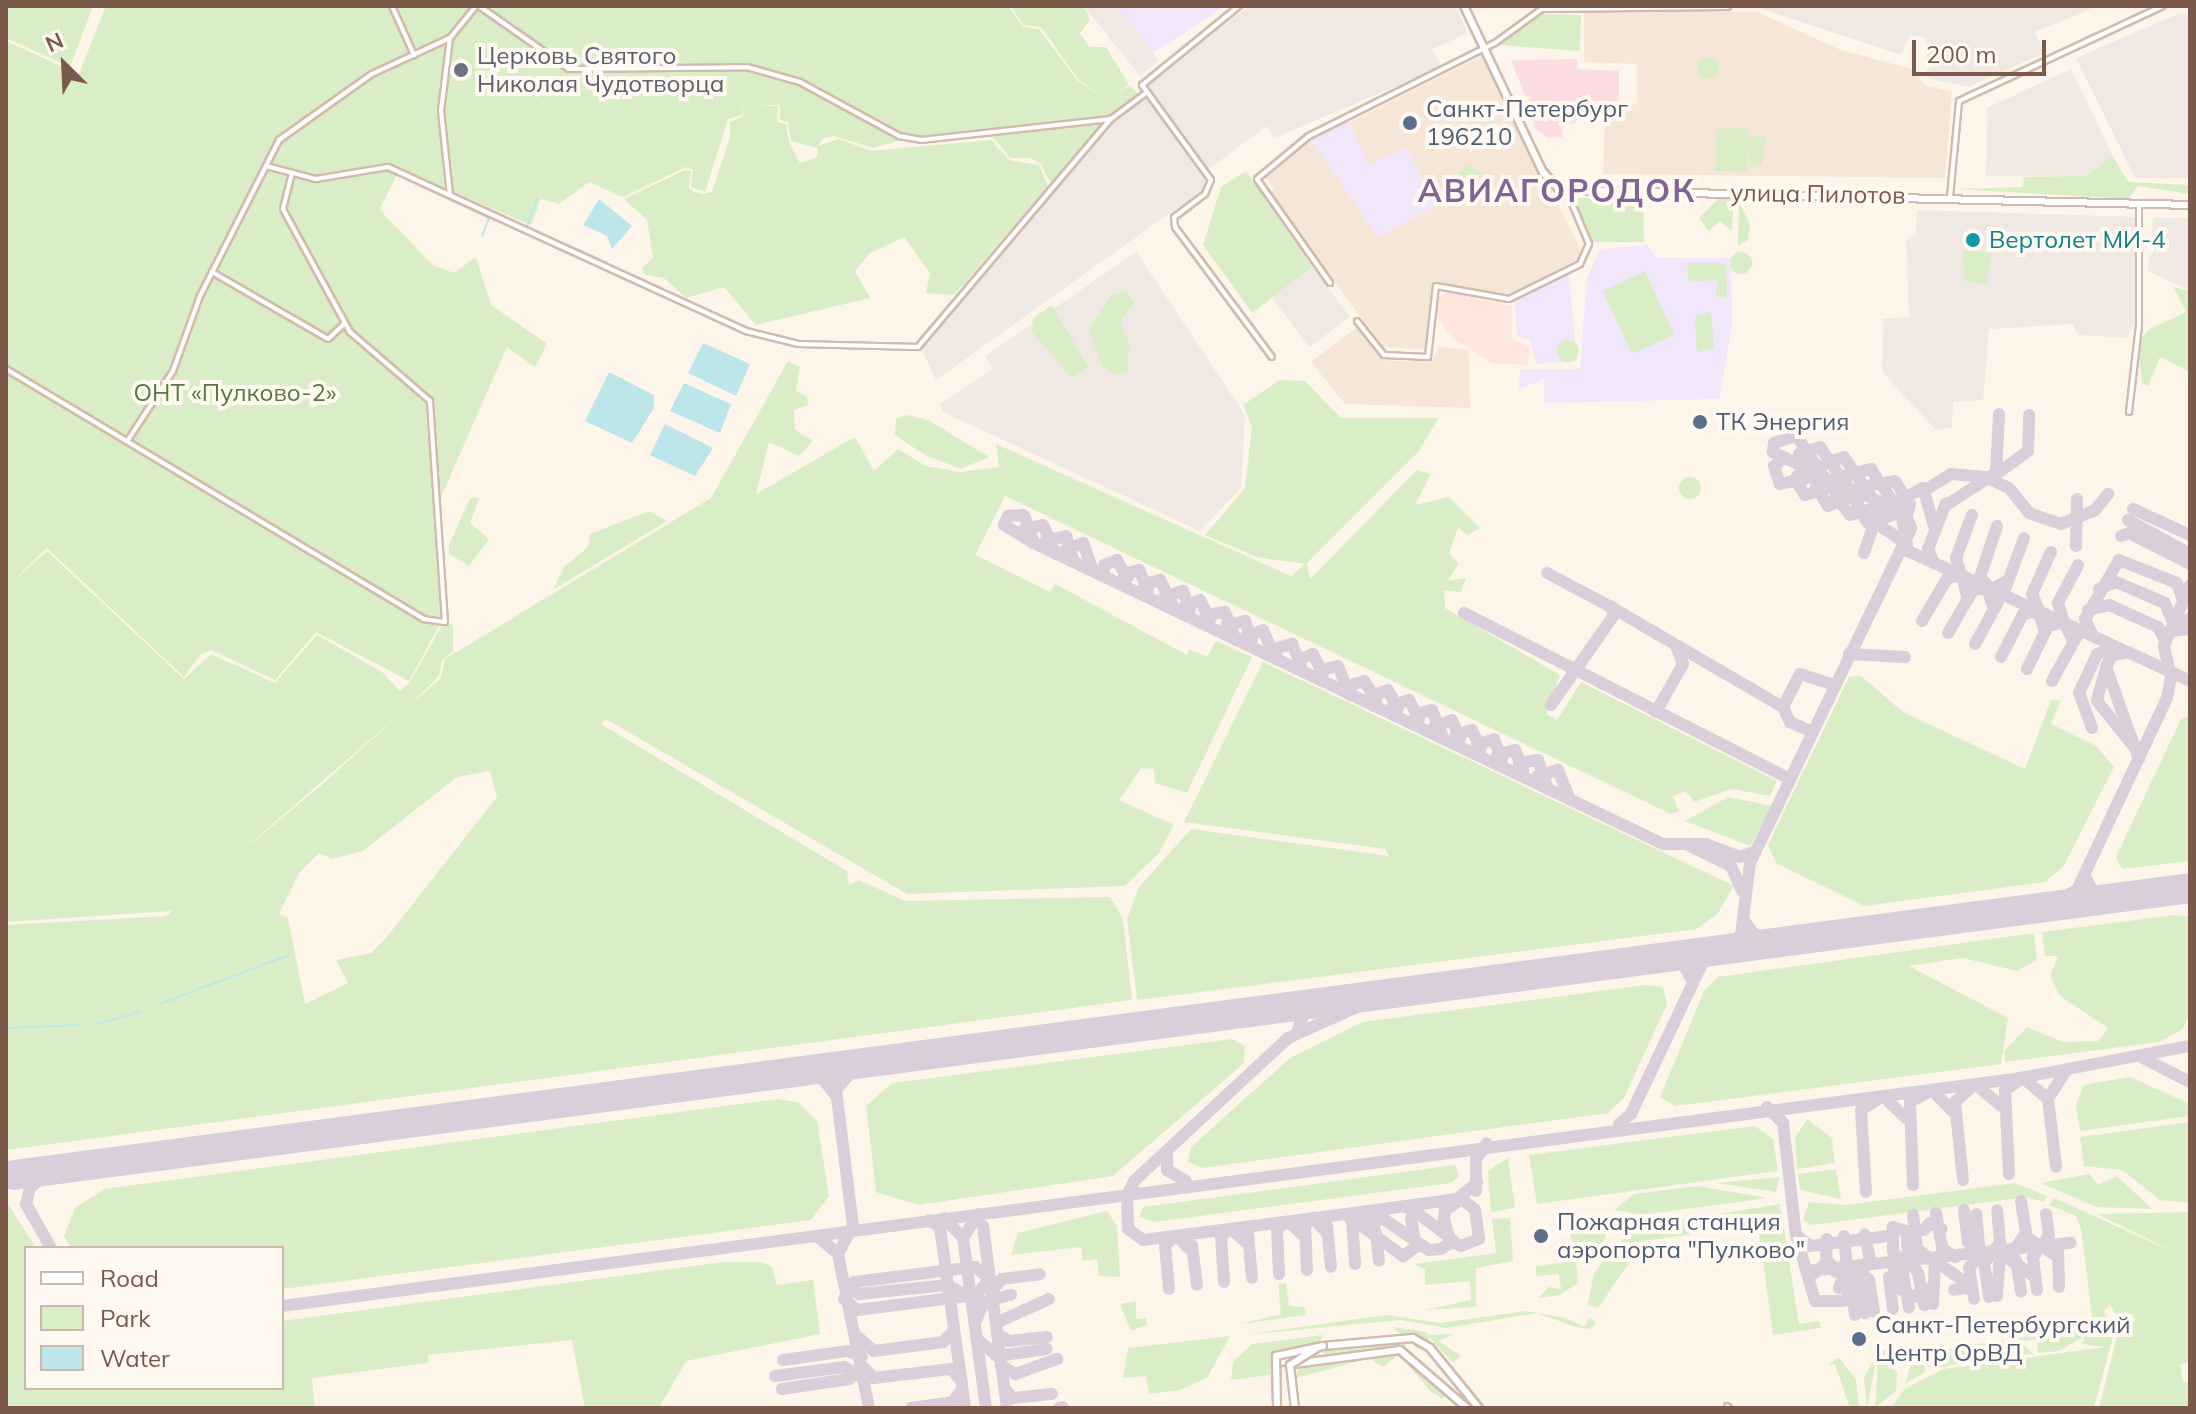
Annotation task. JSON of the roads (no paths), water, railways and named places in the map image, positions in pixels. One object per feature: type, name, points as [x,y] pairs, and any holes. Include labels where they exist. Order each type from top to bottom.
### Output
[{"type":"street","points":[[392,6],[414,55]]},
{"type":"street","points":[[128,440],[173,371],[212,272],[266,166],[296,125],[414,55],[450,38],[478,6],[569,69],[747,67],[800,82],[899,136],[1111,119]]},
{"type":"street","points":[[1239,6],[1142,85],[1211,180],[1173,222],[1272,357]]},
{"type":"street","points":[[1357,321],[1384,355],[1428,357],[1435,340],[1436,286],[1509,299],[1585,260],[1589,244],[1567,192],[1547,179],[1464,6]]},
{"type":"street","points":[[1950,197],[1959,101],[2163,6]]},
{"type":"street","points":[[1330,283],[1257,179],[1309,136],[1485,49],[1547,8],[1728,7]]},
{"type":"street","points":[[450,38],[441,111],[450,195]]},
{"type":"street","points":[[266,166],[292,174],[326,178],[377,165],[450,195],[746,331],[798,344],[918,347],[1111,119],[1146,93]]},
{"type":"street","points":[[6,369],[439,626],[445,619],[446,569],[430,401],[345,323],[283,209],[292,174]]},
{"type":"street","name":"улица Пилотов","points":[[1567,192],[1950,197],[2190,205]]},
{"type":"street","points":[[2129,412],[2139,325],[2139,204]]},
{"type":"street","points":[[212,272],[328,339],[345,323]]},
{"type":"street","points":[[1277,1408],[1276,1356],[1396,1336],[1427,1345],[1479,1408]]},
{"type":"street","points":[[1295,1408],[1290,1365],[1323,1346]]},
{"type":"street","points":[[1277,1363],[1400,1350],[1467,1408]]},
{"type":"water","points":[[599,199],[632,226],[612,249],[607,236],[583,225]]},
{"type":"water","points":[[703,343],[750,364],[736,396],[688,373]]},
{"type":"water","points":[[609,372],[654,395],[654,408],[632,443],[585,421]]},
{"type":"water","points":[[684,383],[731,404],[720,433],[670,411]]},
{"type":"water","points":[[665,424],[713,448],[695,476],[650,455]]},
{"type":"waterway","points":[[403,176],[440,195]]},
{"type":"waterway","points":[[445,197],[489,218],[482,236]]},
{"type":"waterway","points":[[527,227],[537,198]]},
{"type":"waterway","points":[[487,210],[606,262]]},
{"type":"waterway","points":[[162,1003],[289,955]]},
{"type":"waterway","points":[[96,1024],[140,1012]]},
{"type":"waterway","points":[[6,1028],[78,1025]]},
{"type":"tunnel","points":[[1274,1391],[1275,1366]]},
{"type":"place","name":"Церковь Святого Николая Чудотворца","points":[[461,70]]},
{"type":"place","name":"Санкт-Петербург 196210","points":[[1410,123]]},
{"type":"place","name":"Вертолет МИ-4","points":[[1973,240]]},
{"type":"place","name":"ТК Энергия","points":[[1700,422]]},
{"type":"place","name":"Пожарная станция аэропорта \"Пулково\"","points":[[1541,1236]]},
{"type":"place","name":"Санкт-Петербургский Центр ОрВД","points":[[1859,1339]]},
{"type":"district","name":"АВИАГОРОДОК","points":[[1557,190]]},
{"type":"park label","name":"ОНТ «Пулково-2»","points":[[235,393]]}]
